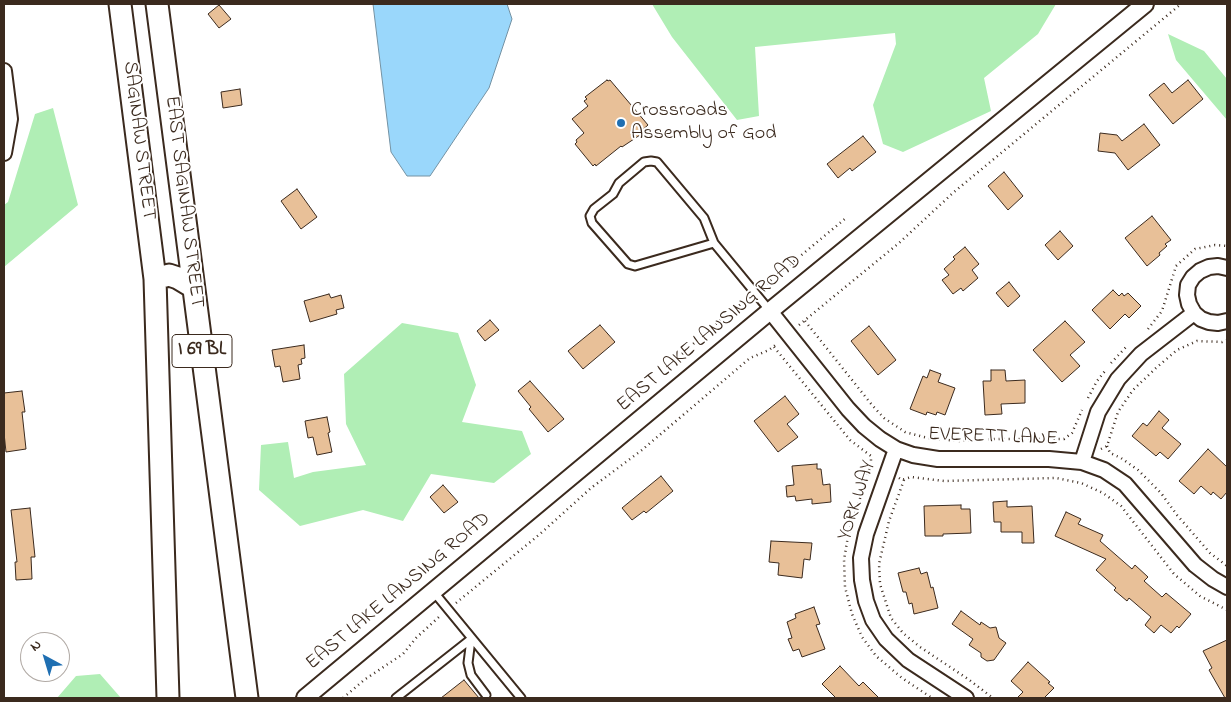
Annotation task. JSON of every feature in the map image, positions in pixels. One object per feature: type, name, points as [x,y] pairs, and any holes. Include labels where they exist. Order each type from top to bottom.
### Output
[{"type":"main road","name":"SAGINAW STREET","points":[[120,4],[155,279]]},
{"type":"main road","name":"EAST SAGINAW STREET","points":[[157,4],[247,698]]},
{"type":"main road","points":[[155,279],[169,276],[178,278],[193,288]]},
{"type":"main road","name":"EAST SAGINAW STREET","points":[[155,279],[168,698]]},
{"type":"street","name":"EAST LAKE LANSING ROAD","points":[[305,698],[770,311],[1145,4]]},
{"type":"street","points":[[4,71],[10,119],[4,153]]},
{"type":"street","points":[[1227,268],[1218,266],[1200,270],[1188,285],[1187,295],[1189,304],[1200,319],[1218,323],[1227,320]]},
{"type":"street","name":"EVERETT LANE","points":[[770,311],[864,426],[880,440],[896,449],[913,455],[938,459],[1049,458],[1082,462],[1104,470],[1125,484],[1195,565],[1227,587]]},
{"type":"street","points":[[1082,462],[1098,412],[1118,379],[1141,354],[1194,313]]},
{"type":"street","name":"YORK WAY","points":[[896,449],[866,534],[861,558],[862,580],[866,601],[873,620],[886,639],[908,660],[966,698]]},
{"type":"lane","points":[[714,243],[635,266],[628,264],[592,223],[590,216],[594,209],[613,194],[619,183],[644,162],[657,162],[704,218],[714,243],[770,311]]},
{"type":"lane","points":[[433,591],[521,698]]},
{"type":"lane","points":[[471,639],[468,662],[471,675],[486,695]]},
{"type":"lane","points":[[396,698],[471,639]]},
{"type":"path","points":[[343,698],[364,680],[403,654],[428,626],[560,517],[591,488],[642,450],[742,364],[750,358],[774,347],[899,243],[954,192],[1181,4]]},
{"type":"path","points":[[1142,334],[1162,311],[1176,266],[1195,249],[1215,245],[1227,246]]},
{"type":"path","points":[[805,321],[884,418],[905,432],[928,438],[958,441],[1064,439],[1072,433],[1097,381],[1128,345]]},
{"type":"path","points":[[1227,340],[1222,342],[1197,341],[1177,350],[1156,368],[1133,390],[1118,412],[1107,446],[1110,453],[1121,458],[1144,476],[1161,493],[1210,553],[1227,566]]},
{"type":"path","points":[[774,347],[850,440],[870,456],[871,464],[848,536],[844,560],[845,587],[849,605],[862,637],[876,656],[902,678],[932,698]]},
{"type":"path","points":[[1068,436],[1086,446],[1100,450],[1107,446]]},
{"type":"path","points":[[888,471],[904,480]]},
{"type":"path","points":[[993,698],[920,647],[903,633],[891,618],[880,584],[879,564],[890,521],[904,480],[911,476],[944,481],[1056,478],[1081,483],[1103,492],[1121,506],[1174,574],[1200,596],[1227,610]]},
{"type":"green space","points":[[652,4],[1056,4],[1038,34],[984,78],[991,111],[903,152],[883,144],[873,105],[896,44],[895,33],[755,47],[759,116],[737,120],[672,37]]},
{"type":"green space","points":[[1168,34],[1204,51],[1227,79],[1227,120],[1176,60]]},
{"type":"green space","points":[[53,108],[78,205],[4,267],[4,205],[8,202],[35,114]]},
{"type":"green space","points":[[402,323],[458,333],[476,385],[462,422],[522,431],[531,454],[494,483],[431,474],[403,521],[363,510],[300,526],[259,490],[261,445],[288,442],[294,478],[313,472],[366,465],[346,424],[344,374]]},
{"type":"green space","points":[[100,674],[121,698],[57,698],[76,676]]},
{"type":"water","points":[[373,4],[507,4],[512,19],[489,88],[430,176],[407,176],[391,152]]},
{"type":"building","points":[[219,5],[231,19],[219,28],[208,14]]},
{"type":"building","name":"Crossroads Assembly of God","points":[[607,80],[610,80],[648,125],[640,132],[640,135],[621,146],[596,166],[595,164],[593,166],[575,144],[576,140],[584,133],[572,119],[588,106],[584,101],[587,99],[585,97]]},
{"type":"building","points":[[1188,80],[1203,99],[1173,124],[1149,95],[1164,83],[1172,93]]},
{"type":"building","points":[[240,89],[242,105],[223,108],[221,92]]},
{"type":"building","points":[[1144,124],[1160,145],[1128,170],[1115,153],[1098,151],[1100,133],[1117,135],[1122,141]]},
{"type":"building","points":[[863,136],[876,152],[852,171],[850,168],[838,178],[827,164]]},
{"type":"building","points":[[1004,172],[1023,196],[1008,210],[988,186]]},
{"type":"building","points":[[297,189],[317,217],[301,229],[281,201]]},
{"type":"building","points":[[1152,216],[1171,240],[1165,244],[1167,246],[1159,253],[1160,255],[1147,266],[1125,238]]},
{"type":"building","points":[[1060,231],[1073,246],[1058,260],[1045,245]]},
{"type":"building","points":[[965,247],[979,264],[972,270],[978,278],[963,291],[961,288],[953,294],[942,280],[949,275],[944,269],[955,259],[953,257]]},
{"type":"building","points":[[1009,282],[1020,296],[1008,307],[996,293]]},
{"type":"building","points":[[1113,290],[1119,296],[1122,293],[1124,296],[1128,293],[1141,306],[1129,318],[1125,314],[1110,329],[1092,310]]},
{"type":"building","points":[[329,294],[331,298],[341,295],[344,308],[336,310],[337,314],[310,322],[304,301]]},
{"type":"building","points":[[490,320],[499,330],[485,341],[477,331]]},
{"type":"building","points":[[1065,321],[1085,342],[1070,355],[1080,366],[1062,382],[1033,350]]},
{"type":"building","points":[[600,325],[615,342],[583,369],[568,351]]},
{"type":"building","points":[[869,326],[896,360],[878,375],[851,341]]},
{"type":"building","points":[[304,345],[305,358],[301,359],[302,364],[298,365],[300,379],[283,382],[280,366],[275,367],[272,350]]},
{"type":"building","points":[[930,370],[941,374],[938,382],[955,388],[945,415],[937,412],[936,415],[927,412],[926,415],[910,409],[923,376],[927,378]]},
{"type":"building","points":[[991,370],[1005,370],[1006,381],[1025,380],[1025,403],[1001,404],[1002,414],[985,415],[983,381],[991,381]]},
{"type":"building","points":[[530,381],[564,419],[548,432],[529,409],[531,407],[518,391]]},
{"type":"building","points":[[22,391],[25,412],[22,412],[26,449],[6,452],[4,393]]},
{"type":"building","points":[[785,396],[799,414],[787,424],[798,437],[778,452],[754,421]]},
{"type":"building","points":[[1159,411],[1169,420],[1162,428],[1181,444],[1168,459],[1160,452],[1156,456],[1132,436],[1143,423],[1147,426]]},
{"type":"building","points":[[327,417],[332,452],[317,455],[313,437],[308,438],[305,421]]},
{"type":"building","points":[[1208,449],[1227,467],[1227,492],[1221,499],[1213,492],[1211,495],[1201,486],[1194,494],[1179,481]]},
{"type":"building","points":[[817,464],[817,469],[821,469],[823,485],[830,484],[831,502],[812,504],[812,499],[796,501],[795,496],[787,497],[786,486],[794,485],[792,466]]},
{"type":"building","points":[[661,476],[673,491],[646,513],[644,511],[632,520],[622,508]]},
{"type":"building","points":[[443,485],[458,502],[444,513],[430,497]]},
{"type":"building","points":[[1007,501],[1007,507],[1032,506],[1034,543],[1022,543],[1022,532],[1001,532],[1001,522],[994,522],[993,502]]},
{"type":"building","points":[[961,505],[961,509],[970,509],[971,533],[925,536],[924,506]]},
{"type":"building","points":[[30,508],[35,557],[31,557],[32,579],[16,580],[15,562],[17,562],[11,510]]},
{"type":"building","points":[[1066,512],[1081,519],[1078,524],[1103,535],[1100,541],[1132,569],[1135,565],[1148,577],[1144,581],[1162,597],[1166,593],[1191,614],[1179,628],[1177,626],[1171,633],[1161,625],[1154,633],[1145,625],[1151,617],[1129,598],[1127,601],[1114,590],[1116,588],[1096,570],[1106,559],[1055,536]]},
{"type":"building","points":[[771,541],[812,543],[810,560],[804,559],[802,578],[778,575],[779,563],[769,562]]},
{"type":"building","points":[[919,568],[921,574],[927,572],[938,608],[914,614],[912,603],[909,604],[906,592],[903,592],[898,573]]},
{"type":"building","points":[[814,607],[820,624],[816,625],[825,649],[802,657],[799,649],[793,651],[788,639],[792,638],[787,622],[796,618],[795,614]]},
{"type":"building","points":[[961,611],[980,625],[981,622],[990,628],[996,627],[999,638],[1006,643],[994,660],[987,661],[981,657],[981,653],[969,645],[973,639],[952,624]]},
{"type":"building","points":[[1227,640],[1227,698],[1225,698],[1209,670],[1212,668],[1203,651]]},
{"type":"building","points":[[1028,662],[1054,688],[1044,698],[1017,698],[1023,692],[1011,681]]},
{"type":"building","points":[[840,666],[859,686],[863,682],[879,698],[836,698],[822,684]]},
{"type":"building","points":[[464,680],[479,698],[441,698]]},
{"type":"place","name":"Crossroads Assembly of God","points":[[621,123]]}]
